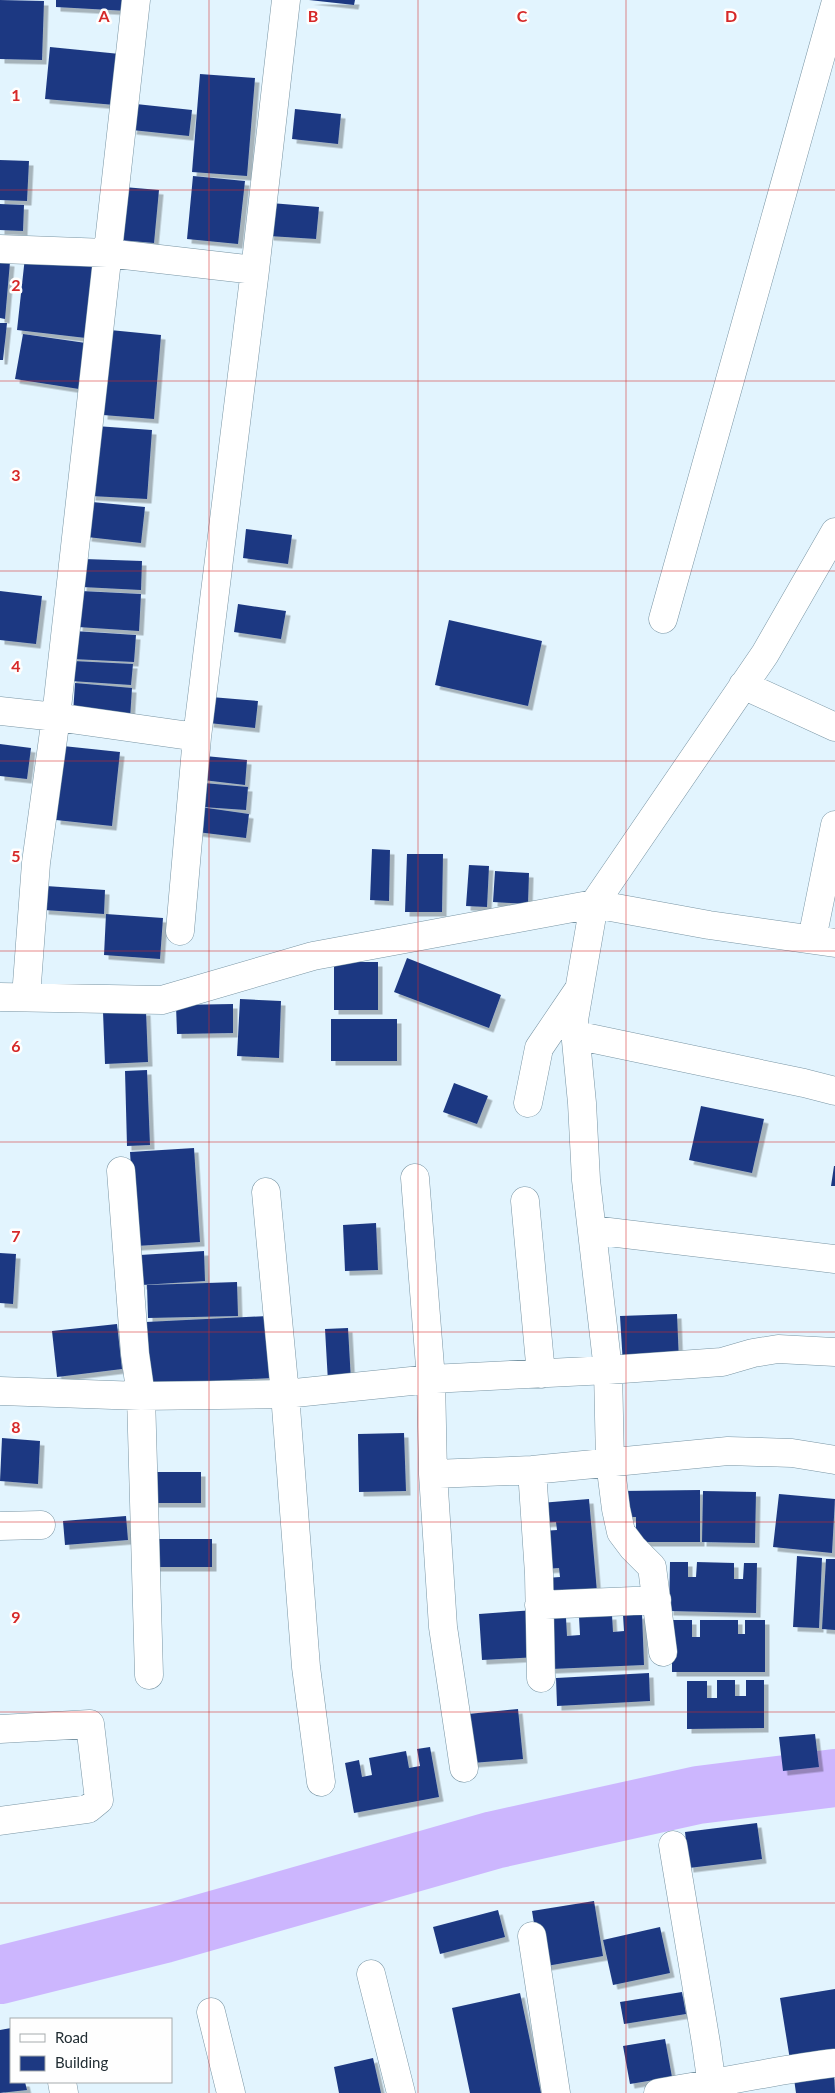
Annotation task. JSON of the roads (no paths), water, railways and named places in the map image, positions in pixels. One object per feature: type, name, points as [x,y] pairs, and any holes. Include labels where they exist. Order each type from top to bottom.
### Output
[{"type":"street","points":[[136,0],[56,717],[36,862],[13,997],[162,1000],[313,956],[594,904],[709,925],[824,941],[835,825]]},
{"type":"street","points":[[180,931],[197,737],[256,270],[286,0]]},
{"type":"street","points":[[663,619],[835,5]]},
{"type":"street","points":[[0,248],[107,253],[256,270]]},
{"type":"street","points":[[663,1652],[652,1566],[633,1548],[621,1532],[616,1509],[610,1462],[608,1370],[586,1180],[582,1103],[574,1020],[594,904],[765,654],[835,532]]},
{"type":"street","points":[[743,686],[835,727]]},
{"type":"street","points":[[0,711],[197,737]]},
{"type":"street","points":[[528,1103],[539,1048],[580,987]]},
{"type":"street","points":[[575,1035],[835,1091]]},
{"type":"street","points":[[121,1171],[134,1354],[141,1396],[149,1674]]},
{"type":"street","points":[[415,1178],[431,1380],[433,1474],[443,1627],[464,1768]]},
{"type":"street","points":[[266,1192],[285,1394],[306,1667],[321,1782]]},
{"type":"street","points":[[525,1201],[541,1374]]},
{"type":"street","points":[[592,1230],[835,1259]]},
{"type":"street","points":[[0,1391],[141,1396],[285,1394],[431,1380],[722,1362],[753,1353],[778,1349],[835,1352]]},
{"type":"street","points":[[433,1474],[532,1470],[728,1451],[792,1453],[835,1460]]},
{"type":"street","points":[[532,1470],[541,1678]]},
{"type":"street","points":[[0,1526],[41,1525]]},
{"type":"street","points":[[539,1606],[657,1600]]},
{"type":"street","points":[[0,1729],[90,1724],[99,1800],[88,1809],[0,1821]]},
{"type":"street","points":[[673,1845],[712,2089]]},
{"type":"street","points":[[532,1936],[556,2093]]},
{"type":"street","points":[[371,1974],[401,2093]]},
{"type":"street","points":[[212,2012],[232,2093]]},
{"type":"street","points":[[658,2093],[712,2089],[785,2069],[835,2062]]},
{"type":"waterway","points":[[0,1975],[164,1934],[494,1840],[698,1795],[835,1778]]}]
